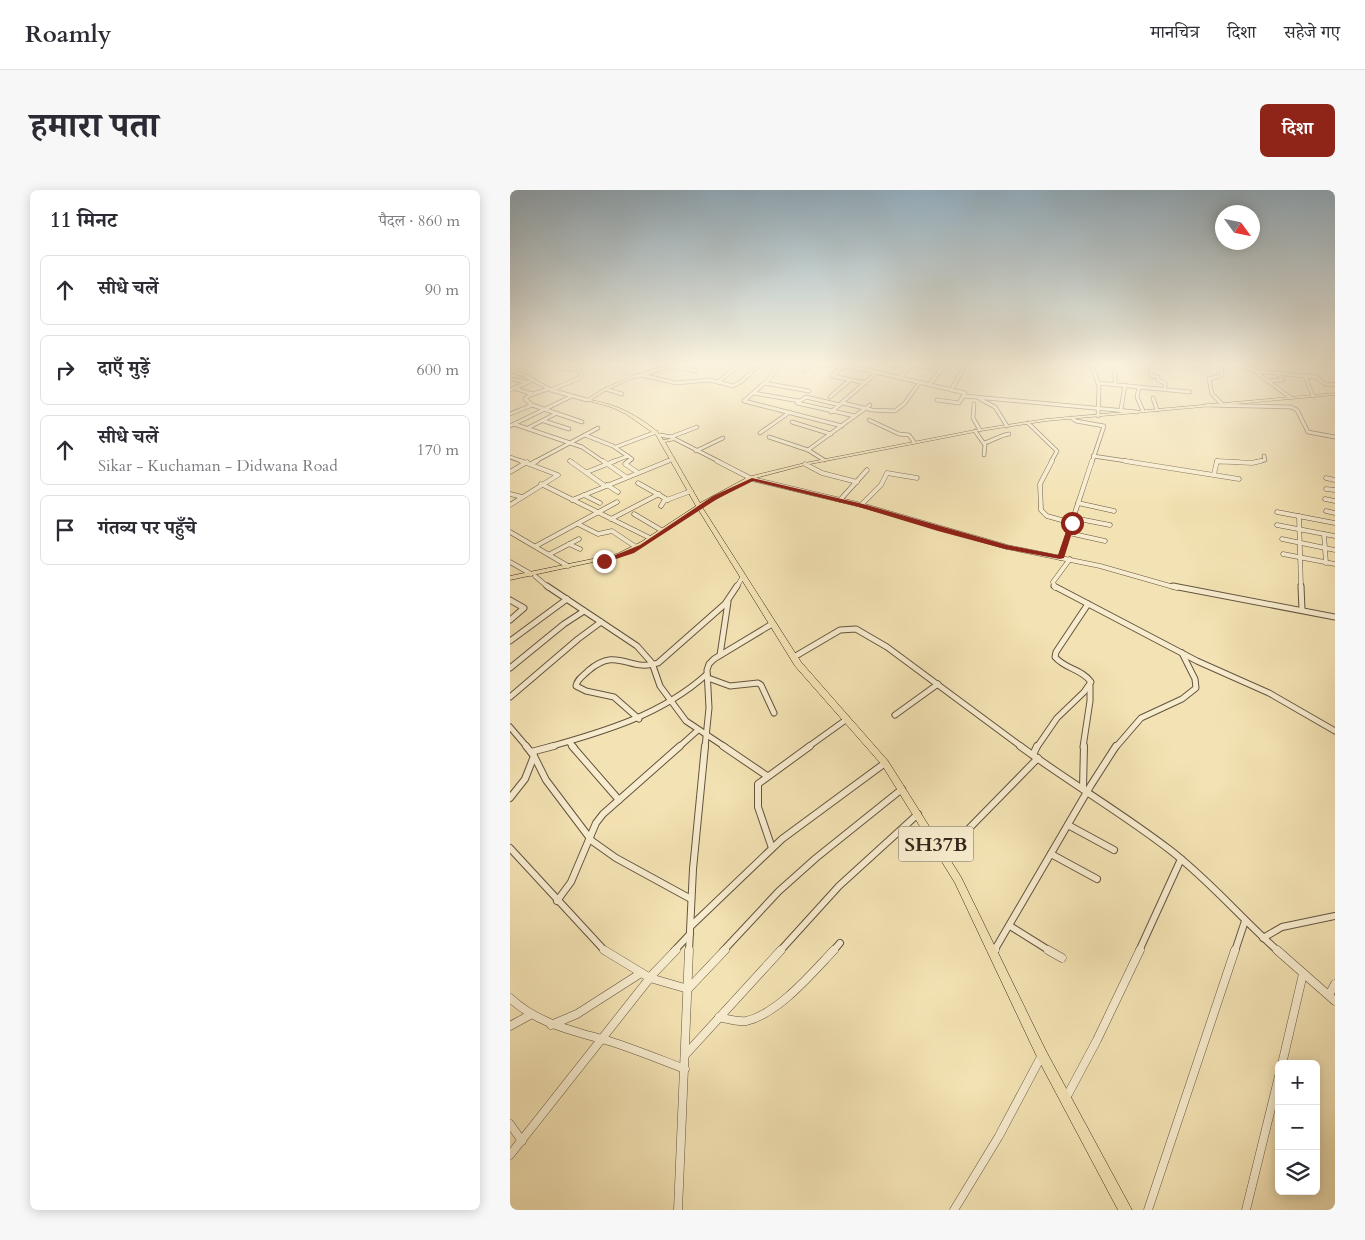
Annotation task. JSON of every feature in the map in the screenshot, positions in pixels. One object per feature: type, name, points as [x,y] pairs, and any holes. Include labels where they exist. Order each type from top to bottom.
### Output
[{"type":"main road","points":[[623,411],[658,434],[664,441],[699,506]]},
{"type":"main road","points":[[533,575],[619,555],[636,547],[699,506],[759,476],[824,460],[978,430],[1072,418],[1152,411]]},
{"type":"main road","points":[[664,441],[672,438]]},
{"type":"main road","points":[[510,579],[604,561],[631,552],[699,506]]},
{"type":"main road","name":"SH37B","points":[[699,506],[742,578],[794,657],[822,694],[847,719],[885,763],[958,880],[1042,1055],[1125,1210]]},
{"type":"street","points":[[512,425],[541,411]]},
{"type":"street","points":[[550,411],[582,422]]},
{"type":"street","points":[[784,411],[842,426]]},
{"type":"street","points":[[825,411],[855,416]]},
{"type":"street","points":[[808,450],[862,411]]},
{"type":"street","points":[[878,411],[891,411]]},
{"type":"street","points":[[974,411],[974,420],[984,443],[984,455]]},
{"type":"street","points":[[997,411],[1006,426]]},
{"type":"street","points":[[1098,411],[1098,416]]},
{"type":"street","points":[[1131,411],[1140,412]]},
{"type":"street","points":[[1297,411],[1308,432],[1335,437]]},
{"type":"street","points":[[760,433],[790,412]]},
{"type":"street","points":[[528,428],[558,413]]},
{"type":"street","points":[[1060,558],[1104,426],[1076,421],[1072,418]]},
{"type":"street","points":[[543,420],[569,429]]},
{"type":"street","points":[[869,420],[899,434],[909,435],[914,442]]},
{"type":"street","points":[[792,422],[831,434]]},
{"type":"street","points":[[1028,423],[1057,451],[1040,484],[1041,510],[1047,516],[1110,525]]},
{"type":"street","points":[[512,425],[528,428],[582,446],[587,452],[626,477]]},
{"type":"street","points":[[672,438],[698,427]]},
{"type":"street","points":[[510,472],[598,428]]},
{"type":"street","points":[[616,447],[658,434],[672,438],[751,479],[861,505],[959,535],[1019,550],[1070,559],[1206,594],[1335,617]]},
{"type":"street","points":[[984,443],[997,440],[1002,435],[1009,434]]},
{"type":"street","points":[[585,435],[616,447],[633,460],[625,464],[638,472]]},
{"type":"street","points":[[769,437],[808,450],[824,460]]},
{"type":"street","points":[[696,451],[723,438]]},
{"type":"street","points":[[510,456],[558,474],[510,504]]},
{"type":"street","points":[[587,472],[628,456]]},
{"type":"street","points":[[1093,456],[1239,479]]},
{"type":"street","points":[[1214,474],[1217,461],[1257,463],[1265,460],[1264,456]]},
{"type":"street","points":[[572,500],[673,458]]},
{"type":"street","points":[[570,461],[618,492]]},
{"type":"street","points":[[805,464],[822,473],[857,482]]},
{"type":"street","points":[[840,500],[867,470]]},
{"type":"street","points":[[861,505],[880,486],[887,474],[917,478]]},
{"type":"street","points":[[1326,478],[1335,480]]},
{"type":"street","points":[[638,483],[668,500]]},
{"type":"street","points":[[541,484],[650,538]]},
{"type":"street","points":[[1326,489],[1335,490]]},
{"type":"street","points":[[661,506],[662,503],[668,500],[691,491]]},
{"type":"street","points":[[510,494],[522,497]]},
{"type":"street","points":[[611,518],[659,494]]},
{"type":"street","points":[[584,495],[600,503]]},
{"type":"street","points":[[1325,499],[1335,501]]},
{"type":"street","points":[[536,546],[617,502]]},
{"type":"street","points":[[1078,503],[1114,511]]},
{"type":"street","points":[[1326,511],[1335,512]]},
{"type":"street","points":[[1277,512],[1335,523]]},
{"type":"street","points":[[634,514],[661,530]]},
{"type":"street","points":[[1299,516],[1302,610]]},
{"type":"street","points":[[578,524],[598,534],[612,531],[636,547]]},
{"type":"street","points":[[1277,525],[1335,536]]},
{"type":"street","points":[[510,532],[568,566]]},
{"type":"street","points":[[1069,533],[1105,541]]},
{"type":"street","points":[[1324,534],[1326,562]]},
{"type":"street","points":[[550,554],[579,539]]},
{"type":"street","points":[[1282,539],[1335,550]]},
{"type":"street","points":[[569,544],[580,549]]},
{"type":"street","points":[[1283,554],[1335,564]]},
{"type":"street","points":[[1070,559],[1052,584],[1182,653],[1269,693],[1335,731]]},
{"type":"street","points":[[510,562],[533,575],[546,586],[636,646],[647,656],[660,686],[686,721],[767,776]]},
{"type":"street","points":[[639,719],[614,697],[586,691],[575,684],[597,665],[611,659],[636,665],[652,666],[666,657],[713,616],[729,598],[742,578]]},
{"type":"street","points":[[720,655],[729,598]]},
{"type":"street","points":[[510,641],[567,599]]},
{"type":"street","points":[[510,600],[524,608],[510,620]]},
{"type":"street","points":[[1085,790],[1083,741],[1090,701],[1091,682],[1087,676],[1062,664],[1055,657],[1056,652],[1088,604]]},
{"type":"street","points":[[510,668],[564,624],[584,611]]},
{"type":"street","points":[[510,698],[578,639],[601,622]]},
{"type":"street","points":[[678,1210],[693,869],[709,708],[709,664],[720,655],[772,624]]},
{"type":"street","points":[[794,657],[840,630],[856,629],[887,647],[1181,859],[1205,879],[1263,938],[1332,998],[1335,984]]},
{"type":"street","points":[[993,953],[1068,825],[1085,790],[1116,746],[1136,721],[1188,695],[1196,688],[1195,679],[1182,653]]},
{"type":"street","points":[[532,754],[639,719],[672,703],[708,676]]},
{"type":"street","points":[[708,676],[730,686],[758,683],[774,713]]},
{"type":"street","points":[[895,715],[938,684]]},
{"type":"street","points":[[942,855],[1036,756],[1037,746],[1056,718],[1090,685]]},
{"type":"street","points":[[772,848],[764,829],[755,791],[758,784],[847,719]]},
{"type":"street","points":[[510,727],[532,754],[546,780],[589,838],[602,850],[692,899]]},
{"type":"street","points":[[557,901],[570,882],[589,838],[603,814],[698,730]]},
{"type":"street","points":[[569,742],[619,800]]},
{"type":"street","points":[[510,798],[526,779],[531,769],[532,754]]},
{"type":"street","points":[[512,1151],[522,1141],[690,930],[772,848],[885,763]]},
{"type":"street","points":[[688,989],[779,891],[816,858],[902,789]]},
{"type":"street","points":[[686,1055],[839,886],[918,814]]},
{"type":"street","points":[[1068,825],[1114,850]]},
{"type":"street","points":[[510,848],[606,952],[650,978],[688,989]]},
{"type":"street","points":[[1051,854],[1097,879]]},
{"type":"street","points":[[1065,1099],[1114,1006],[1181,859]]},
{"type":"street","points":[[1263,938],[1282,927],[1324,916],[1335,916]]},
{"type":"street","points":[[1148,1210],[1245,921]]},
{"type":"street","points":[[1010,926],[1062,958]]},
{"type":"street","points":[[719,1017],[734,1021],[746,1021],[757,1018],[798,986],[840,943]]},
{"type":"street","points":[[551,1026],[577,1014],[641,973]]},
{"type":"street","points":[[1283,1060],[1303,974]]},
{"type":"street","points":[[510,998],[530,1015],[551,1026],[602,1039],[685,1069]]},
{"type":"street","points":[[510,1026],[530,1015]]},
{"type":"street","points":[[954,1210],[999,1136],[1042,1055]]},
{"type":"street","points":[[1246,1210],[1275,1092]]},
{"type":"street","points":[[510,1124],[522,1141]]},
{"type":"route","points":[[604,561],[622,556],[642,546],[699,507],[752,479],[861,505],[940,530],[1060,558],[1072,523]]}]
